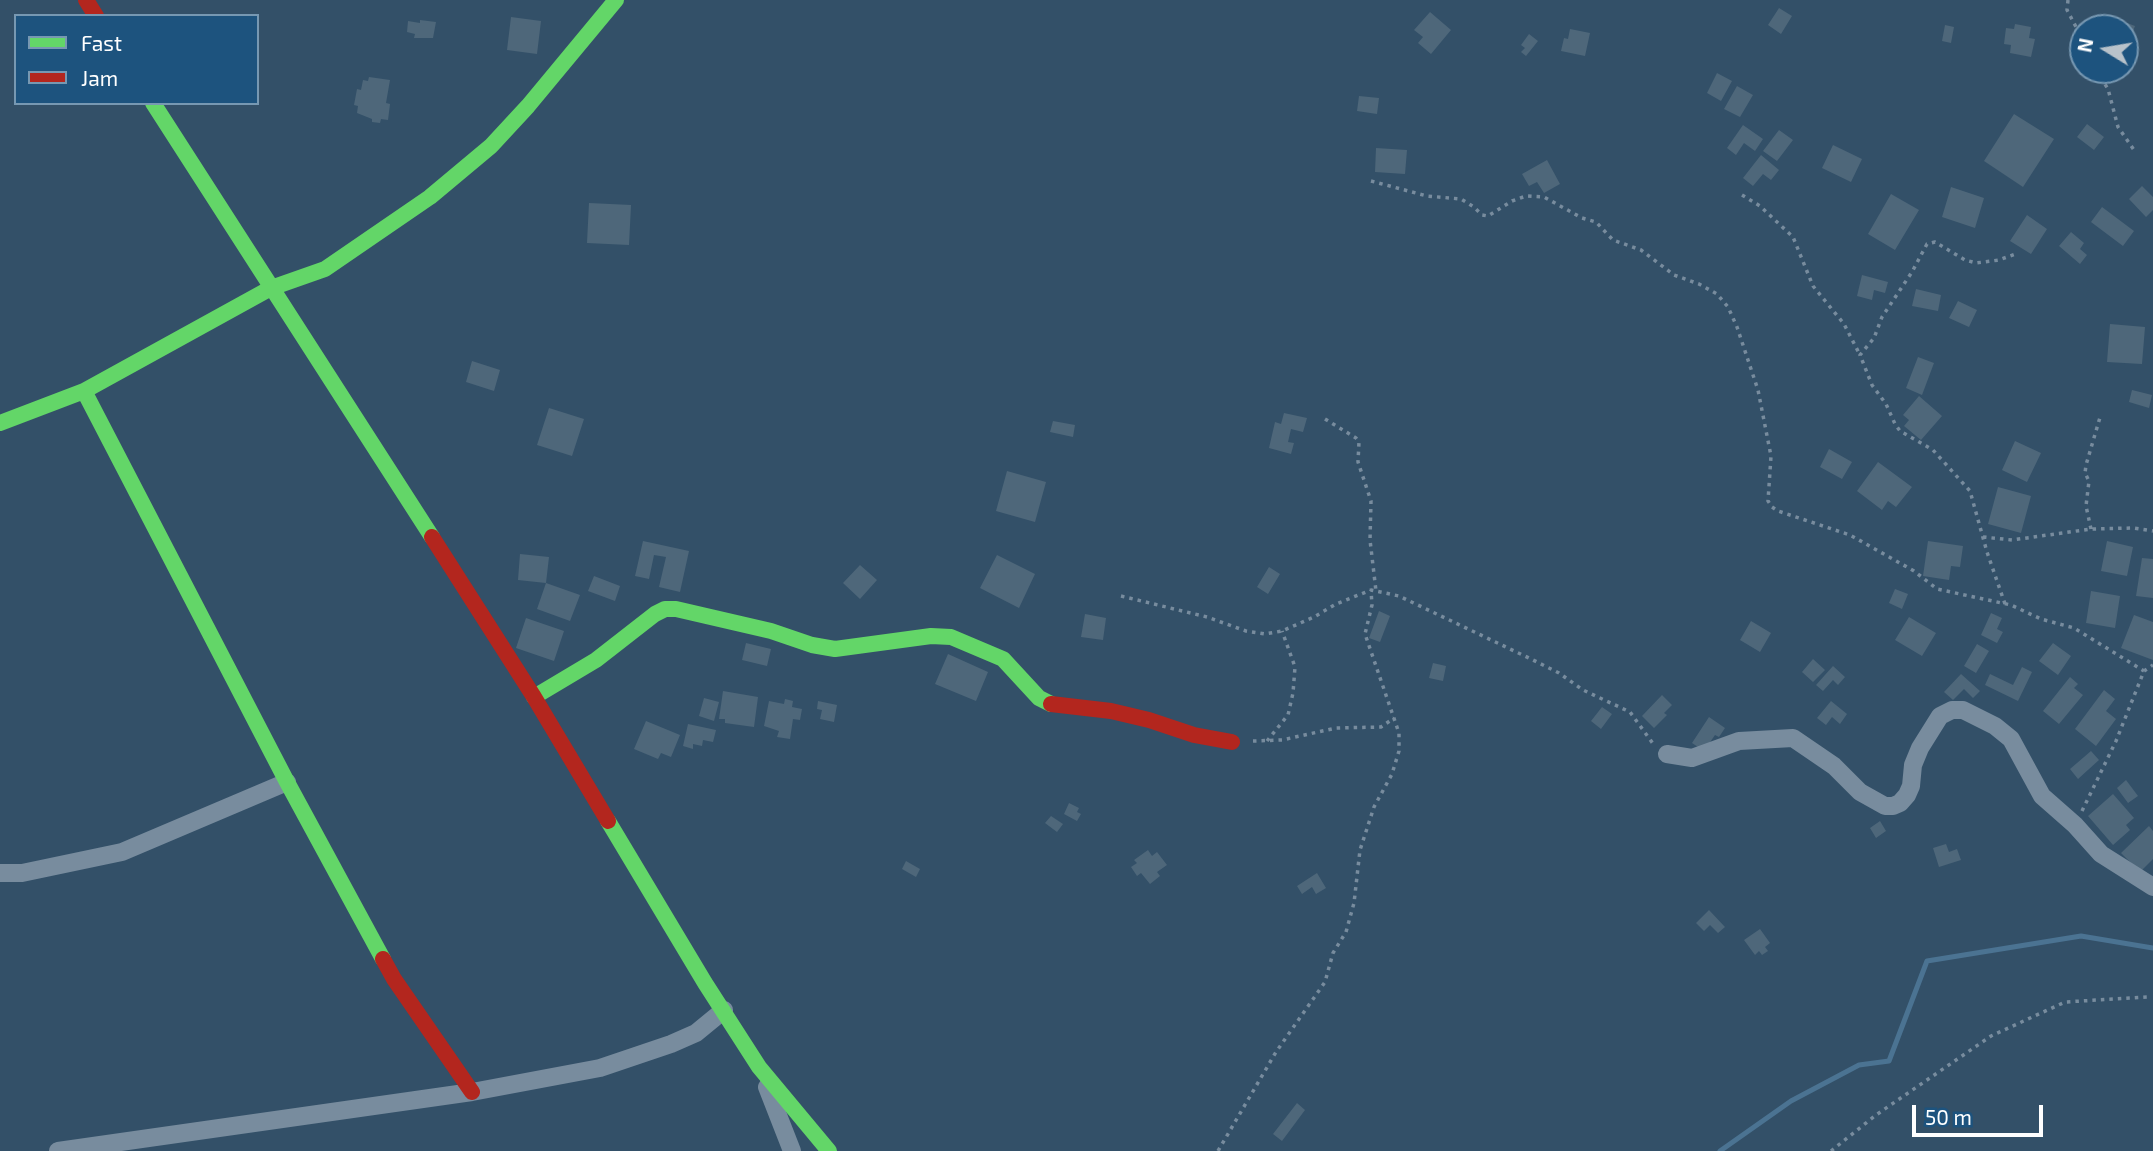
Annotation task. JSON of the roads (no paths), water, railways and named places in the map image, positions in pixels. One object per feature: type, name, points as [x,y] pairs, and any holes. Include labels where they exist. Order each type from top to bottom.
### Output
[{"type":"street","points":[[0,423],[84,391],[271,288],[325,269],[430,197],[491,146],[616,0]]},
{"type":"street","points":[[154,105],[534,697],[705,983],[759,1067],[829,1151]]},
{"type":"street","points":[[84,391],[287,782],[394,979],[472,1092]]},
{"type":"street","points":[[534,697],[597,660],[655,614],[665,609],[676,609],[835,649],[931,636],[951,637],[1003,659],[1047,704],[1111,711],[1194,735],[1232,742]]},
{"type":"street","points":[[1667,754],[1692,758],[1739,741],[1793,738],[1834,766],[1860,792],[1885,806],[1893,806],[1907,795],[1920,747],[1940,716],[1952,710],[1963,710],[1995,726],[2011,739],[2042,796],[2075,825],[2101,854],[2153,887]]},
{"type":"street","points":[[0,873],[22,873],[122,852],[287,782]]},
{"type":"street","points":[[58,1151],[472,1092],[612,1064],[696,1033],[724,1010]]},
{"type":"street","points":[[759,1067],[792,1151]]},
{"type":"waterway","points":[[1720,1151],[1791,1101],[1859,1065],[1889,1061],[1927,961],[2081,936],[2153,948]]}]
